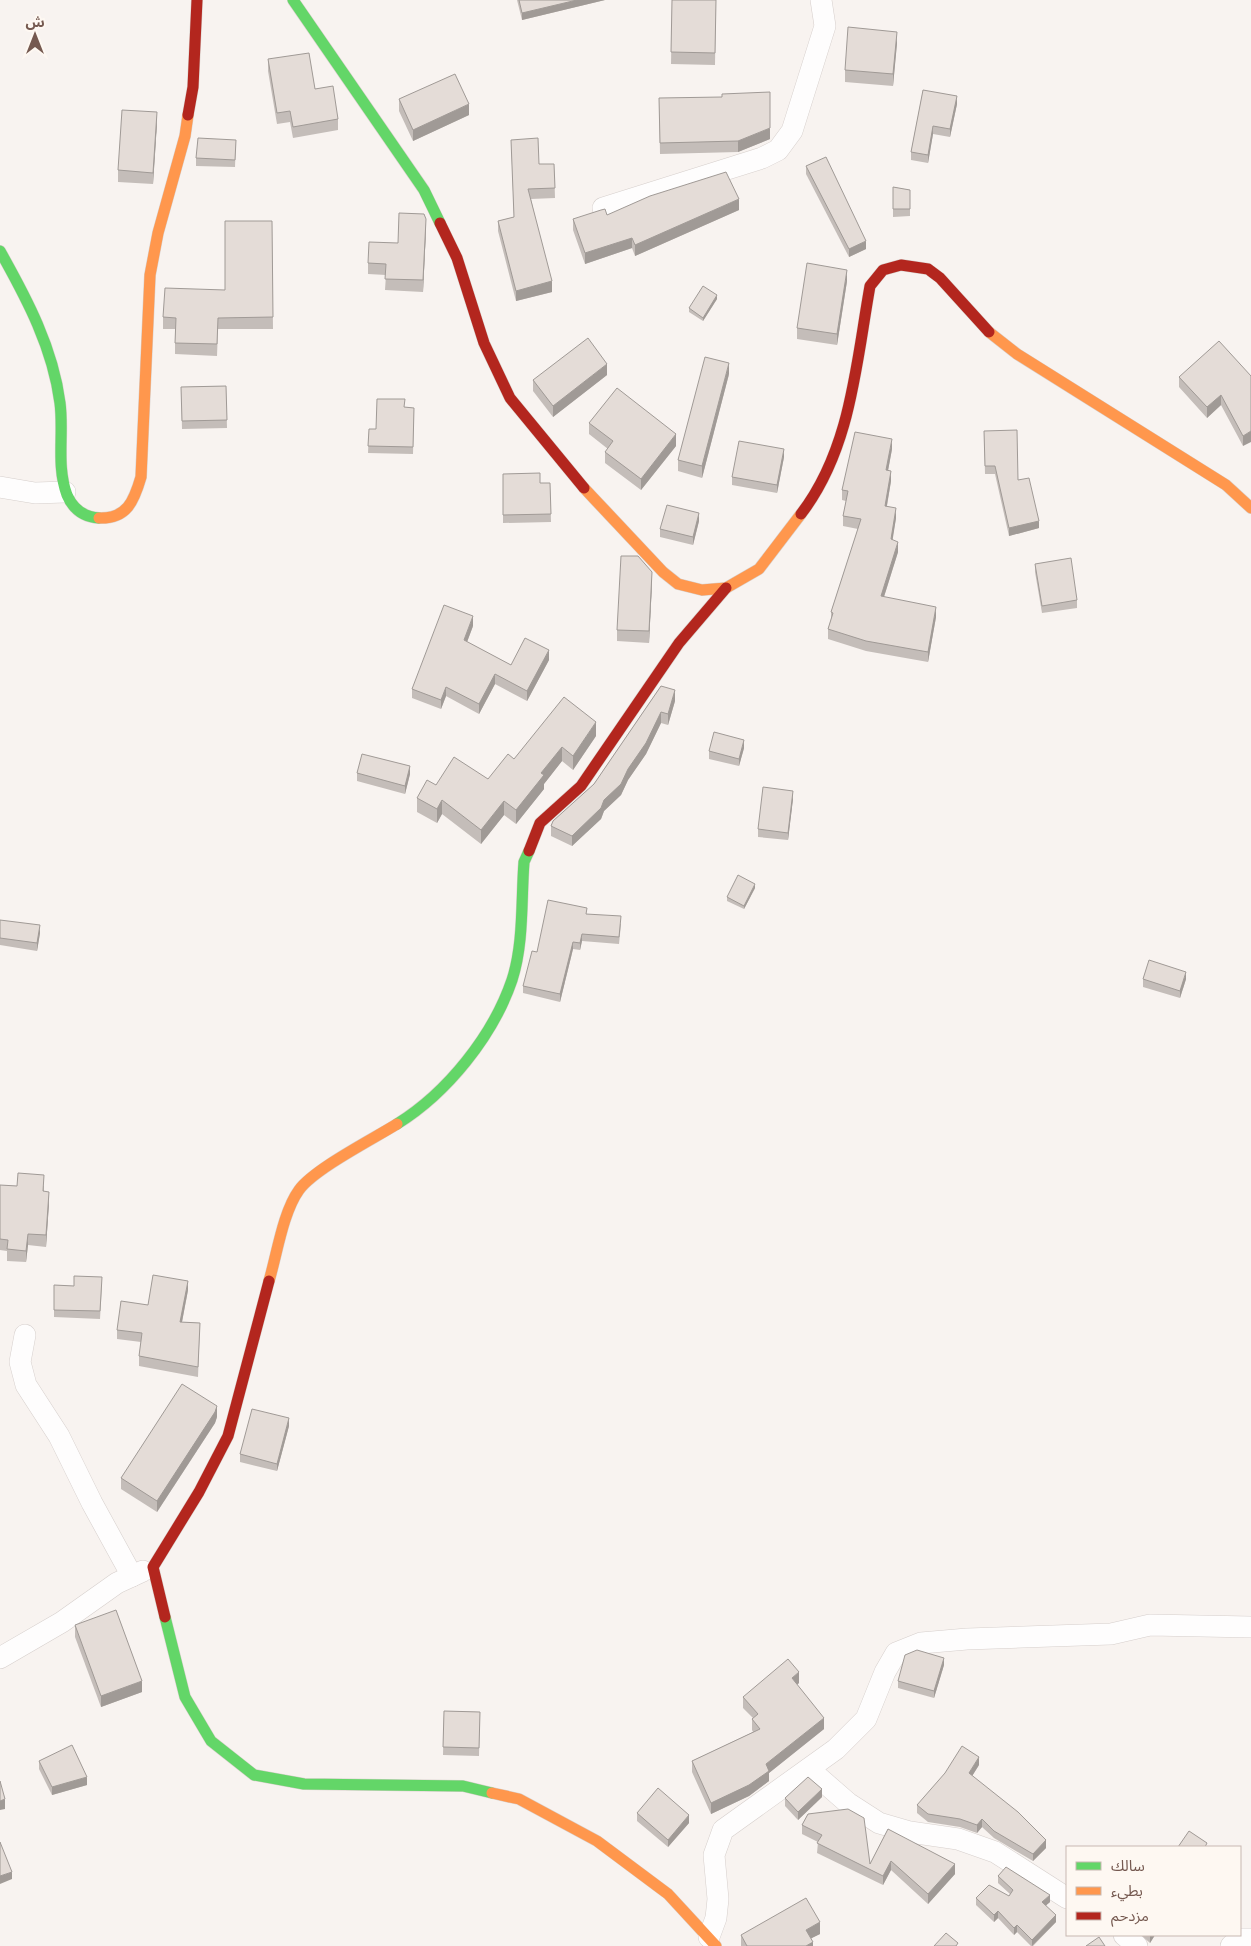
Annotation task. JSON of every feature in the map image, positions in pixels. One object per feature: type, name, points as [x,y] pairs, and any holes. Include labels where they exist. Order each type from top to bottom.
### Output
[{"type":"main road","points":[[0,251],[28,299],[45,338],[61,404],[65,492],[79,514],[90,517],[110,516],[126,511],[134,499],[141,477],[150,275],[158,233],[185,136],[193,87],[197,0]]},
{"type":"main road","points":[[293,0],[424,190],[457,258],[484,343],[510,398],[580,484],[663,572],[678,584],[702,590],[726,588]]},
{"type":"main road","points":[[712,1942],[668,1894],[597,1841],[518,1799],[463,1786],[304,1784],[254,1775],[211,1741],[185,1697],[153,1567],[199,1492],[228,1436],[286,1219],[299,1190],[319,1172],[416,1112],[446,1086],[495,1020],[512,979],[518,950],[524,862],[540,823],[581,786],[679,642],[726,588],[759,570],[816,494],[834,457],[848,411],[870,286],[882,270],[901,265],[928,269],[940,278],[992,335],[1018,354],[1226,485],[1251,508]]},
{"type":"street","points":[[603,208],[762,158],[778,150],[792,131],[825,26],[821,0]]},
{"type":"street","points":[[0,486],[35,493],[65,492]]},
{"type":"street","points":[[25,1335],[20,1362],[26,1385],[59,1436],[92,1503],[132,1576]]},
{"type":"street","points":[[0,1658],[62,1622],[118,1583],[153,1567]]},
{"type":"street","points":[[712,1942],[718,1899],[714,1855],[723,1830],[836,1749],[866,1719],[885,1672],[896,1653],[921,1643],[1111,1634],[1150,1625],[1251,1627]]},
{"type":"street","points":[[809,1769],[848,1803],[879,1823],[910,1832],[958,1839],[995,1852],[1066,1897]]},
{"type":"street","points":[[1125,1936],[1138,1946]]},
{"type":"street","points":[[1231,1946],[1239,1939],[1251,1939]]},
{"type":"building","points":[[519,0],[577,0],[522,13]]},
{"type":"building","points":[[672,0],[716,0],[715,53],[671,52]]},
{"type":"building","points":[[848,27],[897,32],[893,74],[845,70]]},
{"type":"building","points":[[309,53],[315,89],[333,86],[338,119],[293,127],[290,111],[277,113],[268,59]]},
{"type":"building","points":[[455,74],[469,104],[413,130],[399,99]]},
{"type":"building","points":[[923,90],[957,96],[950,129],[933,126],[928,155],[911,152]]},
{"type":"building","points":[[770,92],[770,128],[738,141],[660,143],[659,98],[722,97],[722,94]]},
{"type":"building","points":[[122,110],[157,112],[153,173],[118,170]]},
{"type":"building","points":[[198,138],[236,140],[235,160],[196,158]]},
{"type":"building","points":[[538,138],[539,164],[554,164],[555,188],[528,189],[552,281],[516,291],[498,221],[514,217],[511,140]]},
{"type":"building","points":[[826,157],[866,241],[849,249],[806,166]]},
{"type":"building","points":[[726,172],[739,199],[635,245],[632,238],[585,253],[573,219],[605,209],[607,215],[650,196]]},
{"type":"building","points":[[893,187],[910,190],[910,209],[893,209]]},
{"type":"building","points":[[399,213],[424,214],[426,219],[423,280],[385,279],[386,264],[368,263],[369,242],[398,243]]},
{"type":"building","points":[[225,221],[272,221],[273,317],[218,318],[217,344],[175,343],[176,318],[163,317],[165,288],[225,290]]},
{"type":"building","points":[[807,263],[847,270],[837,334],[797,328]]},
{"type":"building","points":[[703,286],[717,295],[703,318],[689,308]]},
{"type":"building","points":[[588,338],[607,364],[553,406],[533,380]]},
{"type":"building","points":[[1219,341],[1251,376],[1251,431],[1243,436],[1221,395],[1207,407],[1179,377]]},
{"type":"building","points":[[705,357],[729,363],[702,466],[678,460]]},
{"type":"building","points":[[226,386],[227,420],[182,421],[181,387]]},
{"type":"building","points":[[617,388],[676,434],[641,479],[605,452],[613,441],[589,423]]},
{"type":"building","points":[[377,399],[405,399],[404,407],[414,408],[413,447],[368,446],[369,429],[376,429]]},
{"type":"building","points":[[1017,430],[1018,480],[1029,478],[1039,521],[1009,528],[995,466],[985,466],[984,431]]},
{"type":"building","points":[[855,432],[892,439],[886,470],[891,471],[885,506],[896,508],[891,539],[898,542],[881,596],[936,607],[928,652],[866,641],[828,629],[833,613],[831,612],[861,519],[843,516],[848,491],[842,490]]},
{"type":"building","points":[[739,441],[784,449],[777,485],[732,477]]},
{"type":"building","points":[[540,473],[540,483],[550,483],[551,514],[503,515],[503,474]]},
{"type":"building","points":[[667,505],[699,513],[693,537],[660,529]]},
{"type":"building","points":[[621,556],[638,556],[652,572],[649,631],[617,630]]},
{"type":"building","points":[[1071,558],[1077,600],[1042,606],[1035,564]]},
{"type":"building","points":[[444,605],[473,616],[464,640],[511,665],[525,638],[549,650],[527,691],[495,674],[479,704],[446,687],[441,700],[412,689]]},
{"type":"building","points":[[661,686],[675,690],[668,714],[661,712],[646,743],[628,769],[621,784],[604,800],[601,808],[572,836],[551,826],[553,821],[594,784]]},
{"type":"building","points":[[564,697],[596,722],[573,756],[562,747],[541,773],[544,775],[516,810],[504,801],[481,830],[442,800],[437,809],[417,798],[427,780],[436,785],[454,757],[488,779],[508,754],[514,759]]},
{"type":"building","points":[[714,732],[744,740],[739,759],[709,751]]},
{"type":"building","points":[[362,754],[410,766],[405,786],[357,773]]},
{"type":"building","points":[[763,787],[793,791],[788,833],[758,829]]},
{"type":"building","points":[[738,875],[755,884],[744,906],[727,897]]},
{"type":"building","points":[[548,900],[587,908],[586,914],[621,916],[619,937],[582,934],[580,943],[573,942],[560,994],[523,986],[532,951],[537,952]]},
{"type":"building","points":[[0,920],[40,925],[37,943],[0,938]]},
{"type":"building","points":[[1149,960],[1186,972],[1180,991],[1143,979]]},
{"type":"building","points":[[18,1173],[44,1175],[43,1191],[49,1192],[46,1235],[28,1234],[26,1251],[7,1249],[8,1240],[0,1239],[0,1185],[17,1186]]},
{"type":"building","points":[[153,1275],[188,1281],[180,1322],[200,1323],[198,1367],[139,1356],[142,1333],[117,1330],[121,1301],[148,1305]]},
{"type":"building","points":[[74,1276],[102,1277],[100,1311],[54,1310],[54,1285],[74,1286]]},
{"type":"building","points":[[182,1384],[217,1406],[215,1412],[157,1501],[121,1478]]},
{"type":"building","points":[[252,1409],[289,1418],[277,1464],[240,1454]]},
{"type":"building","points":[[116,1610],[142,1681],[101,1696],[75,1625]]},
{"type":"building","points":[[917,1650],[944,1658],[934,1691],[898,1681],[905,1655]]},
{"type":"building","points":[[788,1659],[799,1672],[792,1678],[824,1718],[766,1764],[769,1771],[749,1785],[711,1803],[692,1761],[760,1729],[752,1719],[758,1714],[743,1697]]},
{"type":"building","points":[[444,1711],[480,1712],[479,1748],[443,1747]]},
{"type":"building","points":[[72,1745],[87,1777],[52,1787],[39,1761]]},
{"type":"building","points":[[962,1746],[979,1757],[969,1773],[1018,1812],[1046,1840],[1033,1854],[994,1831],[982,1819],[977,1825],[960,1819],[928,1814],[917,1805],[945,1773]]},
{"type":"building","points":[[808,1777],[822,1789],[798,1812],[785,1798]]},
{"type":"building","points":[[0,1781],[5,1799],[0,1801]]},
{"type":"building","points":[[658,1788],[689,1815],[668,1840],[637,1813]]},
{"type":"building","points":[[848,1809],[864,1818],[870,1864],[888,1829],[955,1864],[928,1894],[891,1861],[883,1876],[817,1843],[822,1835],[802,1825],[808,1814]]},
{"type":"building","points":[[1189,1831],[1207,1843],[1206,1846],[1179,1846]]},
{"type":"building","points":[[0,1842],[12,1872],[0,1876]]},
{"type":"building","points":[[1006,1867],[1050,1895],[1042,1902],[1056,1915],[1032,1940],[1017,1925],[1014,1928],[998,1911],[994,1915],[976,1898],[989,1885],[1009,1896],[1013,1890],[998,1876]]},
{"type":"building","points":[[806,1898],[820,1922],[806,1930],[813,1942],[806,1946],[747,1946],[741,1935]]},
{"type":"building","points":[[946,1933],[958,1943],[956,1946],[934,1946]]},
{"type":"building","points":[[1099,1937],[1105,1946],[1086,1946]]},
{"type":"traffic: fast","points":[[293,0],[424,190],[440,223]]},
{"type":"traffic: fast","points":[[0,251],[38,324],[57,383],[61,414],[62,473],[67,495],[72,504],[83,514],[99,518]]},
{"type":"traffic: fast","points":[[397,1124],[416,1111],[450,1080],[480,1042],[504,1001],[512,980],[519,951],[524,862],[529,851]]},
{"type":"traffic: fast","points":[[165,1617],[185,1697],[211,1741],[254,1775],[304,1784],[463,1786],[492,1793]]},
{"type":"traffic: slow","points":[[99,518],[109,518],[123,512],[132,501],[141,477],[150,275],[158,233],[185,136],[188,115]]},
{"type":"traffic: slow","points":[[989,332],[1017,354],[1226,485],[1251,508]]},
{"type":"traffic: slow","points":[[584,488],[663,572],[678,584],[702,590],[726,588],[759,569],[801,514]]},
{"type":"traffic: slow","points":[[269,1281],[285,1221],[293,1199],[299,1190],[330,1164],[397,1124]]},
{"type":"traffic: slow","points":[[492,1793],[519,1799],[597,1841],[668,1894],[716,1946]]},
{"type":"traffic: jam","points":[[188,115],[193,87],[197,0]]},
{"type":"traffic: jam","points":[[440,223],[457,258],[484,343],[510,398],[584,488]]},
{"type":"traffic: jam","points":[[801,514],[818,489],[831,462],[841,434],[855,375],[870,286],[883,270],[901,265],[928,269],[940,278],[989,332]]},
{"type":"traffic: jam","points":[[529,851],[540,823],[581,786],[679,643],[726,588]]},
{"type":"traffic: jam","points":[[165,1617],[153,1567],[199,1492],[228,1436],[269,1281]]}]
